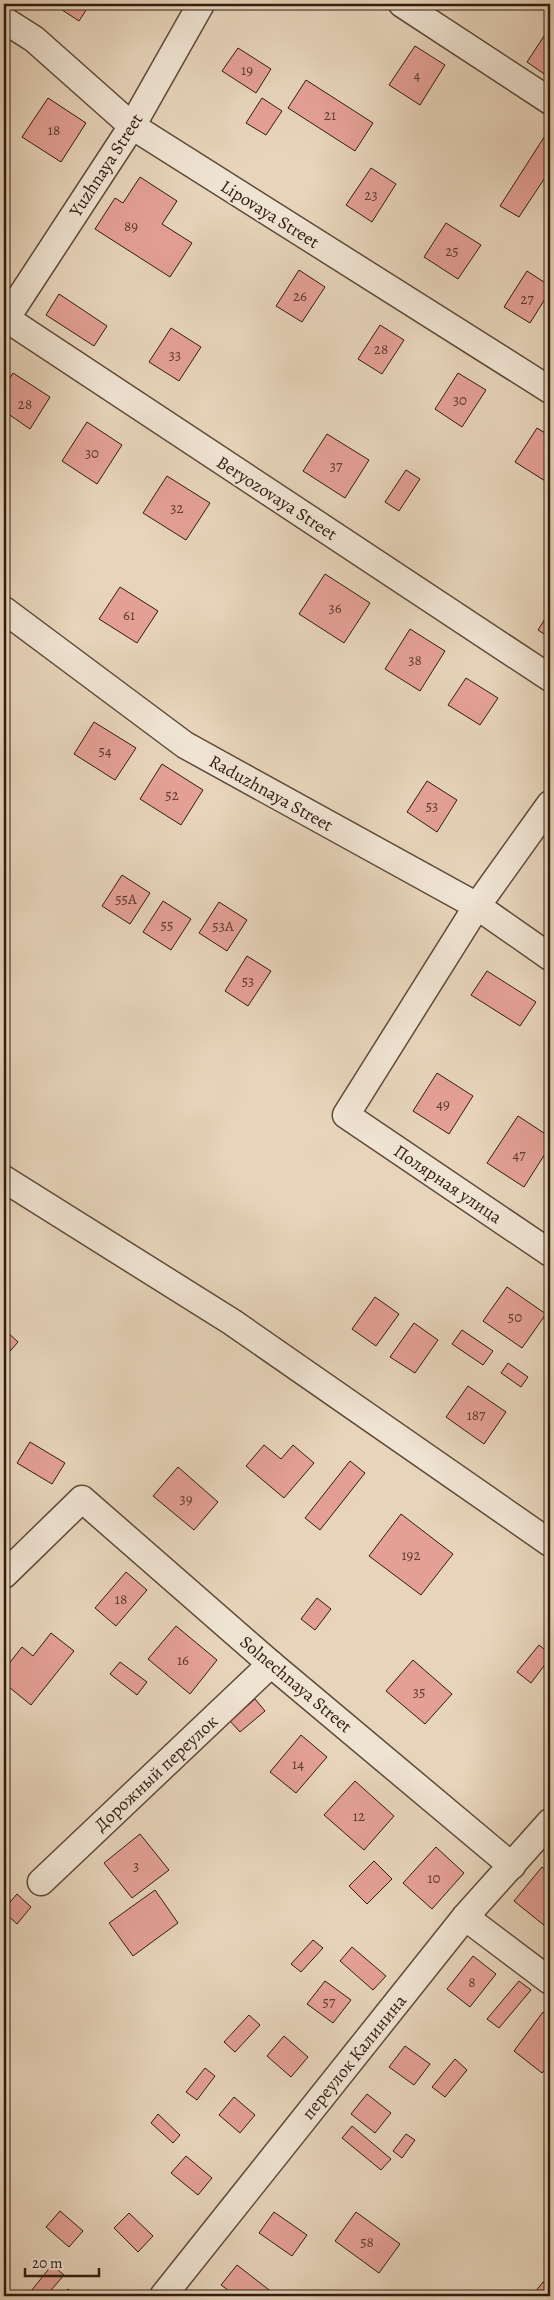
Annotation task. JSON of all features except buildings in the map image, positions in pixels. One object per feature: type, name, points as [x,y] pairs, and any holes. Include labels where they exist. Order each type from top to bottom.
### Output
[{"type":"street","name":"Yuzhnaya Street","points":[[4,320],[132,126],[201,4]]},
{"type":"street","points":[[402,4],[550,101]]},
{"type":"street","name":"Lipovaya Street","points":[[4,20],[34,39],[132,126],[550,390]]},
{"type":"street","name":"Beryozovaya Street","points":[[4,320],[550,678]]},
{"type":"street","name":"Raduzhnaya Street","points":[[4,610],[185,745],[476,906],[550,957]]},
{"type":"street","points":[[476,906],[550,804]]},
{"type":"street","name":"Полярная улица","points":[[476,906],[346,1115],[550,1253]]},
{"type":"street","points":[[11,1183],[232,1322],[550,1543]]},
{"type":"street","name":"Solnechnaya Street","points":[[5,1572],[82,1499],[271,1664],[512,1866]]},
{"type":"street","name":"Дорожный переулок","points":[[41,1882],[271,1664]]},
{"type":"street","name":"переулок Калинина","points":[[163,2296],[465,1916],[550,1822]]},
{"type":"street","points":[[465,1916],[550,1981]]}]
